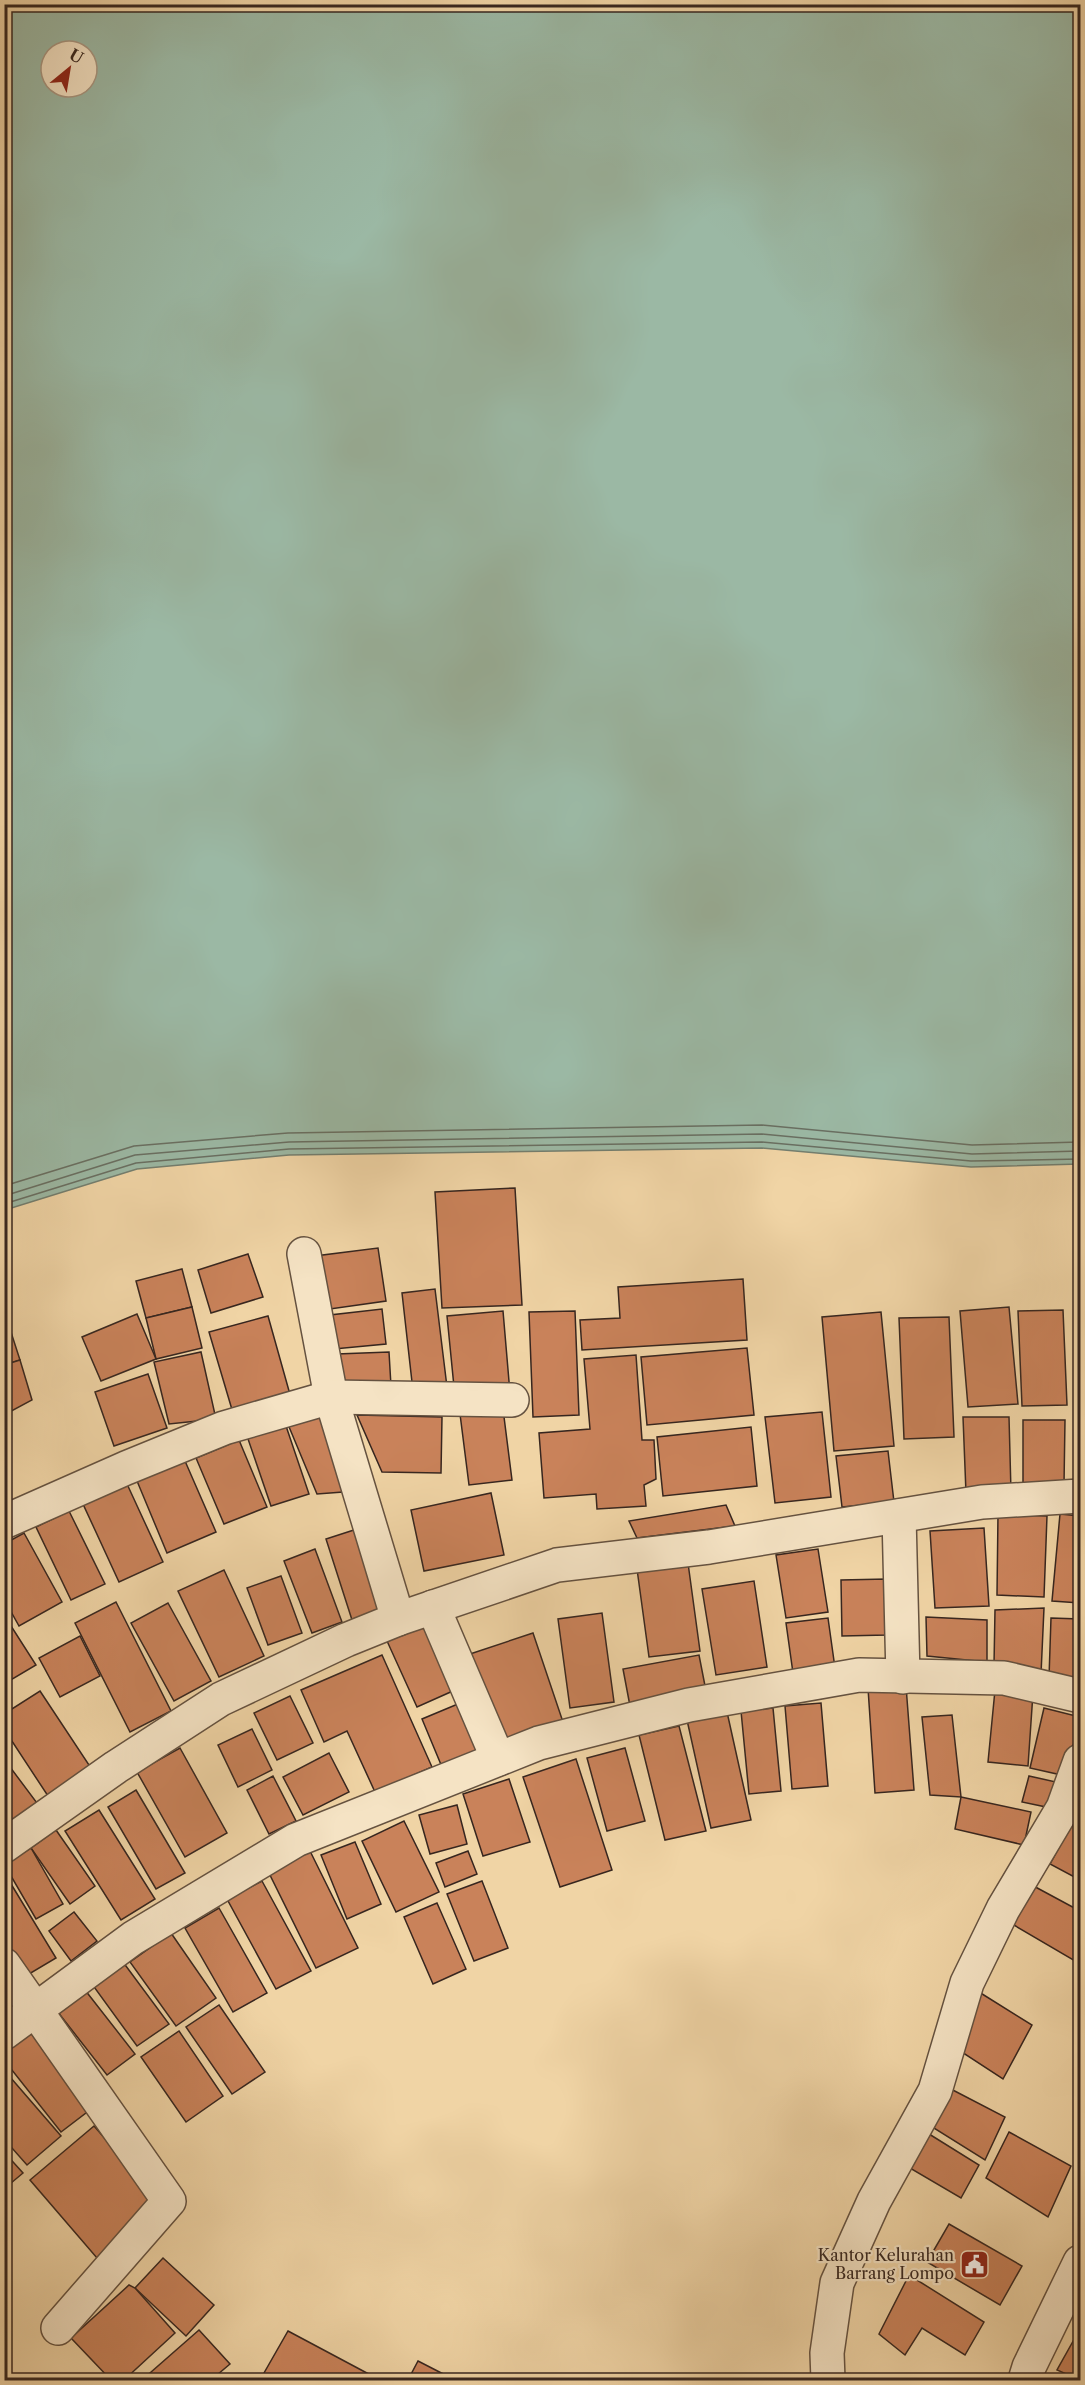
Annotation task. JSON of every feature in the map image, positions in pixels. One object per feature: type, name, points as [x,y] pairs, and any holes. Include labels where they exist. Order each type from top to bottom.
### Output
[{"type":"street","points":[[304,1254],[331,1397],[398,1619]]},
{"type":"street","points":[[4,1522],[224,1428],[331,1397],[512,1400]]},
{"type":"street","points":[[4,1846],[116,1767],[222,1699],[346,1640],[398,1619],[556,1565],[709,1547],[982,1502],[1080,1496]]},
{"type":"street","points":[[899,1516],[903,1677]]},
{"type":"street","points":[[433,1607],[498,1759]]},
{"type":"street","points":[[4,2033],[133,1938],[296,1840],[539,1743],[689,1705],[859,1676],[1005,1678],[1080,1696]]},
{"type":"street","points":[[828,2380],[827,2353],[837,2283],[874,2201],[935,2091],[967,1983],[1003,1909],[1063,1808],[1080,1761]]},
{"type":"street","points":[[4,1965],[169,2201],[58,2328]]},
{"type":"street","points":[[1025,2380],[1029,2367],[1080,2262]]},
{"type":"water","points":[[5,4],[1080,5],[1080,1164],[971,1167],[762,1148],[289,1155],[137,1169],[5,1210]]},
{"type":"building","points":[[515,1188],[522,1305],[442,1308],[435,1192]]},
{"type":"building","points":[[378,1248],[386,1301],[323,1310],[315,1256]]},
{"type":"building","points":[[248,1254],[263,1297],[211,1313],[198,1270]]},
{"type":"building","points":[[182,1269],[192,1307],[146,1318],[136,1281]]},
{"type":"building","points":[[743,1279],[747,1340],[582,1350],[580,1320],[620,1318],[618,1287]]},
{"type":"building","points":[[435,1289],[447,1387],[413,1391],[402,1293]]},
{"type":"building","points":[[192,1307],[202,1348],[156,1359],[146,1318]]},
{"type":"building","points":[[1009,1307],[1018,1404],[968,1407],[960,1311]]},
{"type":"building","points":[[382,1309],[386,1344],[334,1349],[330,1315]]},
{"type":"building","points":[[1063,1310],[1067,1405],[1022,1406],[1018,1311]]},
{"type":"building","points":[[503,1311],[510,1393],[455,1397],[447,1316]]},
{"type":"building","points":[[575,1311],[579,1415],[533,1417],[529,1312]]},
{"type":"building","points":[[881,1312],[894,1446],[834,1451],[822,1317]]},
{"type":"building","points":[[137,1314],[156,1359],[101,1381],[82,1337]]},
{"type":"building","points":[[1074,1314],[1080,1314],[1080,1403],[1077,1403]]},
{"type":"building","points":[[268,1316],[291,1398],[233,1413],[209,1332]]},
{"type":"building","points":[[949,1317],[954,1437],[904,1439],[899,1318]]},
{"type":"building","points":[[9,1326],[20,1360],[4,1365],[4,1328]]},
{"type":"building","points":[[747,1348],[754,1415],[647,1425],[641,1357]]},
{"type":"building","points":[[201,1352],[216,1419],[169,1424],[154,1362]]},
{"type":"building","points":[[389,1352],[391,1386],[339,1389],[337,1354]]},
{"type":"building","points":[[636,1355],[642,1440],[654,1440],[656,1479],[644,1485],[646,1506],[597,1509],[596,1494],[544,1498],[539,1433],[590,1429],[584,1359]]},
{"type":"building","points":[[20,1360],[32,1400],[4,1415],[4,1365]]},
{"type":"building","points":[[148,1374],[167,1428],[114,1446],[95,1392]]},
{"type":"building","points":[[322,1409],[356,1491],[317,1494],[287,1422]]},
{"type":"building","points":[[503,1409],[512,1480],[469,1485],[460,1414]]},
{"type":"building","points":[[822,1412],[831,1497],[775,1503],[765,1417]]},
{"type":"building","points":[[357,1415],[442,1417],[441,1473],[382,1472]]},
{"type":"building","points":[[1076,1416],[1080,1416],[1080,1489],[1075,1489]]},
{"type":"building","points":[[963,1417],[1009,1417],[1011,1492],[966,1493]]},
{"type":"building","points":[[1023,1420],[1065,1420],[1064,1485],[1023,1485]]},
{"type":"building","points":[[285,1423],[309,1494],[271,1506],[247,1436]]},
{"type":"building","points":[[751,1427],[757,1486],[663,1496],[657,1437]]},
{"type":"building","points":[[239,1440],[267,1507],[224,1524],[196,1458]]},
{"type":"building","points":[[888,1451],[894,1502],[842,1507],[836,1456]]},
{"type":"building","points":[[185,1461],[216,1532],[167,1553],[137,1481]]},
{"type":"building","points":[[127,1484],[163,1562],[119,1582],[83,1504]]},
{"type":"building","points":[[491,1493],[504,1555],[424,1571],[411,1510]]},
{"type":"building","points":[[726,1505],[735,1526],[637,1538],[629,1521]]},
{"type":"building","points":[[69,1511],[105,1584],[71,1600],[36,1527]]},
{"type":"building","points":[[998,1514],[1047,1516],[1044,1597],[997,1595]]},
{"type":"building","points":[[1060,1514],[1080,1516],[1080,1603],[1052,1601]]},
{"type":"building","points":[[984,1528],[989,1606],[935,1608],[930,1531]]},
{"type":"building","points":[[357,1529],[385,1613],[353,1623],[326,1539]]},
{"type":"building","points":[[24,1533],[62,1602],[19,1626],[4,1599],[4,1544]]},
{"type":"building","points":[[315,1549],[342,1622],[312,1633],[284,1561]]},
{"type":"building","points":[[818,1549],[828,1612],[786,1618],[776,1555]]},
{"type":"building","points":[[688,1563],[700,1651],[649,1657],[637,1569]]},
{"type":"building","points":[[224,1570],[264,1656],[219,1677],[178,1591]]},
{"type":"building","points":[[281,1576],[302,1633],[268,1645],[247,1588]]},
{"type":"building","points":[[887,1579],[887,1635],[842,1636],[841,1580]]},
{"type":"building","points":[[754,1581],[767,1667],[716,1675],[702,1589]]},
{"type":"building","points":[[116,1602],[171,1711],[130,1732],[75,1623]]},
{"type":"building","points":[[168,1603],[211,1681],[174,1701],[131,1623]]},
{"type":"building","points":[[1044,1608],[1041,1674],[994,1665],[995,1610]]},
{"type":"building","points":[[602,1613],[614,1702],[570,1708],[558,1619]]},
{"type":"building","points":[[4,1615],[36,1665],[4,1684]]},
{"type":"building","points":[[926,1617],[987,1620],[987,1662],[927,1656]]},
{"type":"building","points":[[828,1618],[835,1668],[793,1673],[786,1623]]},
{"type":"building","points":[[1051,1618],[1080,1619],[1080,1680],[1049,1678]]},
{"type":"building","points":[[426,1624],[455,1690],[417,1707],[387,1641]]},
{"type":"building","points":[[533,1633],[564,1725],[500,1746],[470,1654]]},
{"type":"building","points":[[80,1636],[100,1676],[60,1697],[39,1658]]},
{"type":"building","points":[[382,1655],[432,1767],[375,1792],[347,1731],[324,1742],[301,1690]]},
{"type":"building","points":[[699,1655],[706,1691],[630,1706],[623,1669]]},
{"type":"building","points":[[906,1686],[914,1790],[875,1793],[868,1688]]},
{"type":"building","points":[[995,1690],[1033,1693],[1028,1766],[988,1762]]},
{"type":"building","points":[[40,1691],[91,1768],[48,1796],[4,1729],[4,1714]]},
{"type":"building","points":[[290,1696],[313,1743],[277,1760],[254,1713]]},
{"type":"building","points":[[465,1701],[485,1749],[442,1767],[422,1719]]},
{"type":"building","points":[[821,1703],[828,1786],[792,1789],[785,1706]]},
{"type":"building","points":[[773,1708],[781,1791],[749,1794],[741,1711]]},
{"type":"building","points":[[1044,1708],[1080,1717],[1066,1776],[1030,1768]]},
{"type":"building","points":[[727,1712],[751,1820],[711,1828],[687,1720]]},
{"type":"building","points":[[952,1715],[961,1797],[930,1795],[922,1717]]},
{"type":"building","points":[[679,1726],[706,1831],[665,1840],[639,1735]]},
{"type":"building","points":[[252,1729],[272,1770],[238,1787],[218,1745]]},
{"type":"building","points":[[180,1748],[227,1833],[185,1857],[137,1772]]},
{"type":"building","points":[[625,1748],[645,1821],[607,1831],[587,1758]]},
{"type":"building","points":[[329,1753],[349,1792],[303,1815],[283,1777]]},
{"type":"building","points":[[4,1759],[37,1803],[4,1827]]},
{"type":"building","points":[[576,1759],[612,1870],[560,1887],[523,1777]]},
{"type":"building","points":[[273,1776],[296,1821],[269,1834],[247,1790]]},
{"type":"building","points":[[1029,1776],[1056,1782],[1051,1808],[1022,1802]]},
{"type":"building","points":[[509,1779],[530,1842],[483,1856],[463,1794]]},
{"type":"building","points":[[136,1790],[185,1873],[156,1889],[108,1807]]},
{"type":"building","points":[[961,1797],[1031,1812],[1024,1845],[955,1829]]},
{"type":"building","points":[[457,1805],[467,1844],[430,1854],[419,1815]]},
{"type":"building","points":[[99,1810],[155,1899],[121,1920],[65,1831]]},
{"type":"building","points":[[404,1821],[439,1892],[396,1912],[362,1841]]},
{"type":"building","points":[[1073,1822],[1080,1825],[1080,1880],[1050,1864]]},
{"type":"building","points":[[56,1830],[95,1886],[70,1904],[31,1848]]},
{"type":"building","points":[[355,1842],[381,1904],[347,1919],[321,1855]]},
{"type":"building","points":[[31,1848],[63,1904],[36,1919],[4,1864]]},
{"type":"building","points":[[309,1849],[358,1948],[316,1968],[267,1869]]},
{"type":"building","points":[[468,1851],[477,1874],[445,1887],[436,1863]]},
{"type":"building","points":[[8,1879],[56,1958],[19,1980],[4,1957],[4,1881]]},
{"type":"building","points":[[262,1881],[311,1971],[276,1989],[227,1899]]},
{"type":"building","points":[[482,1881],[508,1948],[474,1961],[447,1894]]},
{"type":"building","points":[[1028,1883],[1080,1911],[1080,1949],[1075,1961],[1007,1921]]},
{"type":"building","points":[[437,1903],[466,1969],[433,1984],[404,1917]]},
{"type":"building","points":[[219,1908],[267,1993],[233,2012],[185,1928]]},
{"type":"building","points":[[74,1912],[97,1941],[71,1961],[49,1931]]},
{"type":"building","points":[[171,1933],[216,1998],[176,2026],[130,1962]]},
{"type":"building","points":[[120,1958],[169,2024],[137,2046],[89,1980]]},
{"type":"building","points":[[85,1990],[135,2054],[107,2075],[57,2011]]},
{"type":"building","points":[[979,1992],[1032,2025],[1003,2079],[954,2047]]},
{"type":"building","points":[[219,2005],[265,2072],[232,2094],[186,2027]]},
{"type":"building","points":[[34,2028],[95,2106],[61,2132],[4,2060],[4,2050]]},
{"type":"building","points":[[179,2031],[223,2096],[186,2122],[141,2057]]},
{"type":"building","points":[[4,2070],[61,2136],[27,2165],[4,2139]]},
{"type":"building","points":[[947,2087],[1005,2117],[985,2160],[929,2125]]},
{"type":"building","points":[[94,2126],[161,2203],[97,2258],[30,2180]]},
{"type":"building","points":[[921,2129],[979,2165],[961,2198],[903,2164]]},
{"type":"building","points":[[1009,2132],[1071,2166],[1048,2217],[986,2178]]},
{"type":"building","points":[[4,2152],[23,2173],[4,2189]]},
{"type":"building","name":"Kantor Kelurahan Barrang Lompo","points":[[949,2224],[1022,2266],[1000,2305],[927,2262]]},
{"type":"building","points":[[163,2258],[214,2305],[186,2336],[135,2288]]},
{"type":"building","points":[[909,2275],[984,2322],[965,2355],[922,2328],[905,2355],[879,2334]]},
{"type":"building","points":[[129,2285],[135,2288],[175,2333],[124,2380],[111,2380],[71,2338]]},
{"type":"building","points":[[199,2330],[230,2364],[211,2380],[142,2380]]},
{"type":"building","points":[[288,2331],[380,2380],[260,2380]]},
{"type":"building","points":[[1076,2336],[1080,2338],[1080,2380],[1057,2370]]},
{"type":"building","points":[[418,2361],[455,2380],[408,2380]]},
{"type":"place","name":"Kantor Kelurahan Barrang Lompo","points":[[975,2264]]}]
